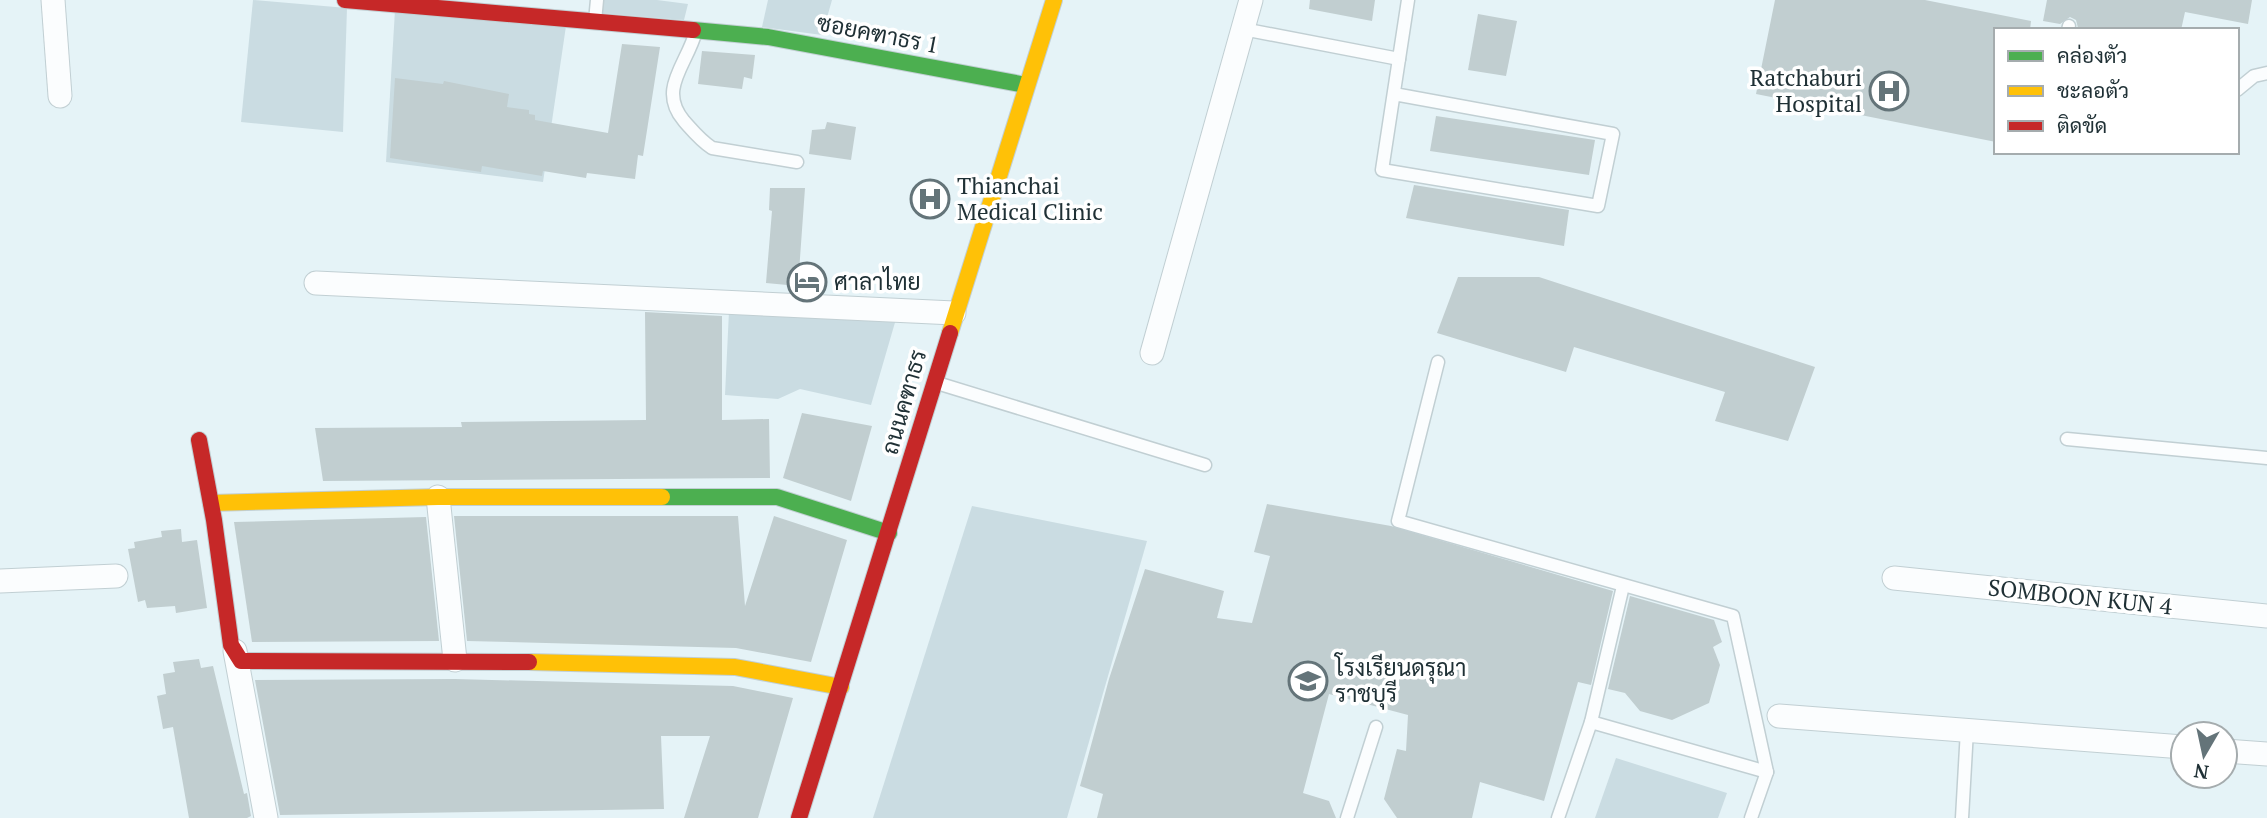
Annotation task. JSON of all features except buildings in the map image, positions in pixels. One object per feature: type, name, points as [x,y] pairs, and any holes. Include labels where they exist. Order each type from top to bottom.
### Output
[{"type":"street","points":[[53,0],[60,96]]},
{"type":"street","name":"ซอยคฑาธร 1","points":[[345,0],[768,37],[1026,85]]},
{"type":"street","name":"ถนนคฑาธร","points":[[799,818],[889,533],[954,313],[1054,0]]},
{"type":"street","points":[[1152,353],[1251,0]]},
{"type":"street","points":[[316,283],[954,313]]},
{"type":"street","points":[[199,440],[211,503],[231,645],[241,661],[455,660],[735,667],[841,687]]},
{"type":"street","points":[[438,497],[455,660]]},
{"type":"street","points":[[211,503],[438,497],[777,497],[889,533]]},
{"type":"street","points":[[0,581],[116,576]]},
{"type":"street","name":"SOMBOON KUN 4","points":[[1894,578],[2267,616]]},
{"type":"street","points":[[235,651],[266,818]]},
{"type":"street","points":[[1779,716],[2169,746]]},
{"type":"street","points":[[2239,752],[2267,754]]},
{"type":"lane","points":[[595,21],[597,0]]},
{"type":"lane","points":[[1394,94],[1613,134],[1598,206],[1382,170],[1408,0]]},
{"type":"lane","points":[[1243,29],[1399,59]]},
{"type":"lane","points":[[696,31],[691,53],[673,83],[671,96],[674,109],[701,141],[712,148],[797,162]]},
{"type":"lane","points":[[2239,89],[2260,74],[2267,65]]},
{"type":"lane","points":[[2239,72],[2260,74]]},
{"type":"lane","points":[[1438,362],[1398,521],[1733,616],[1766,772],[1751,818]]},
{"type":"lane","points":[[933,382],[1205,465]]},
{"type":"lane","points":[[2067,439],[2267,458]]},
{"type":"lane","points":[[1558,818],[1591,722],[1623,586]]},
{"type":"lane","points":[[1591,722],[1766,772]]},
{"type":"lane","points":[[1347,818],[1376,727]]},
{"type":"lane","points":[[1962,818],[1966,730]]},
{"type":"shaded area","points":[[253,0],[347,8],[343,132],[241,122]]},
{"type":"shaded area","points":[[602,0],[657,0],[688,4],[684,20],[601,13]]},
{"type":"shaded area","points":[[768,0],[832,0],[822,35],[762,27]]},
{"type":"shaded area","points":[[395,10],[566,26],[543,182],[386,162]]},
{"type":"shaded area","points":[[729,311],[896,319],[871,405],[800,389],[778,399],[725,395]]},
{"type":"shaded area","points":[[972,506],[1147,541],[1067,818],[873,818]]},
{"type":"shaded area","points":[[1616,758],[1727,793],[1718,818],[1595,818]]},
{"type":"traffic: fast","points":[[693,30],[768,37],[1026,85]]},
{"type":"traffic: fast","points":[[662,497],[777,497],[889,533]]},
{"type":"traffic: slow","points":[[950,333],[1054,0]]},
{"type":"traffic: slow","points":[[211,503],[438,497],[662,497]]},
{"type":"traffic: slow","points":[[529,662],[735,667],[841,687]]},
{"type":"traffic: jam","points":[[345,0],[693,30]]},
{"type":"traffic: jam","points":[[799,818],[950,333]]},
{"type":"traffic: jam","points":[[199,440],[214,520],[231,645],[241,661],[529,662]]},
{"type":"place","name":"Ratchaburi Hospital","points":[[1889,91]]},
{"type":"place","name":"Thianchai Medical Clinic","points":[[930,199]]},
{"type":"place","name":"ศาลาไทย","points":[[807,282]]},
{"type":"place","name":"โรงเรียนดรุณา ราชบุรี","points":[[1308,681]]}]
